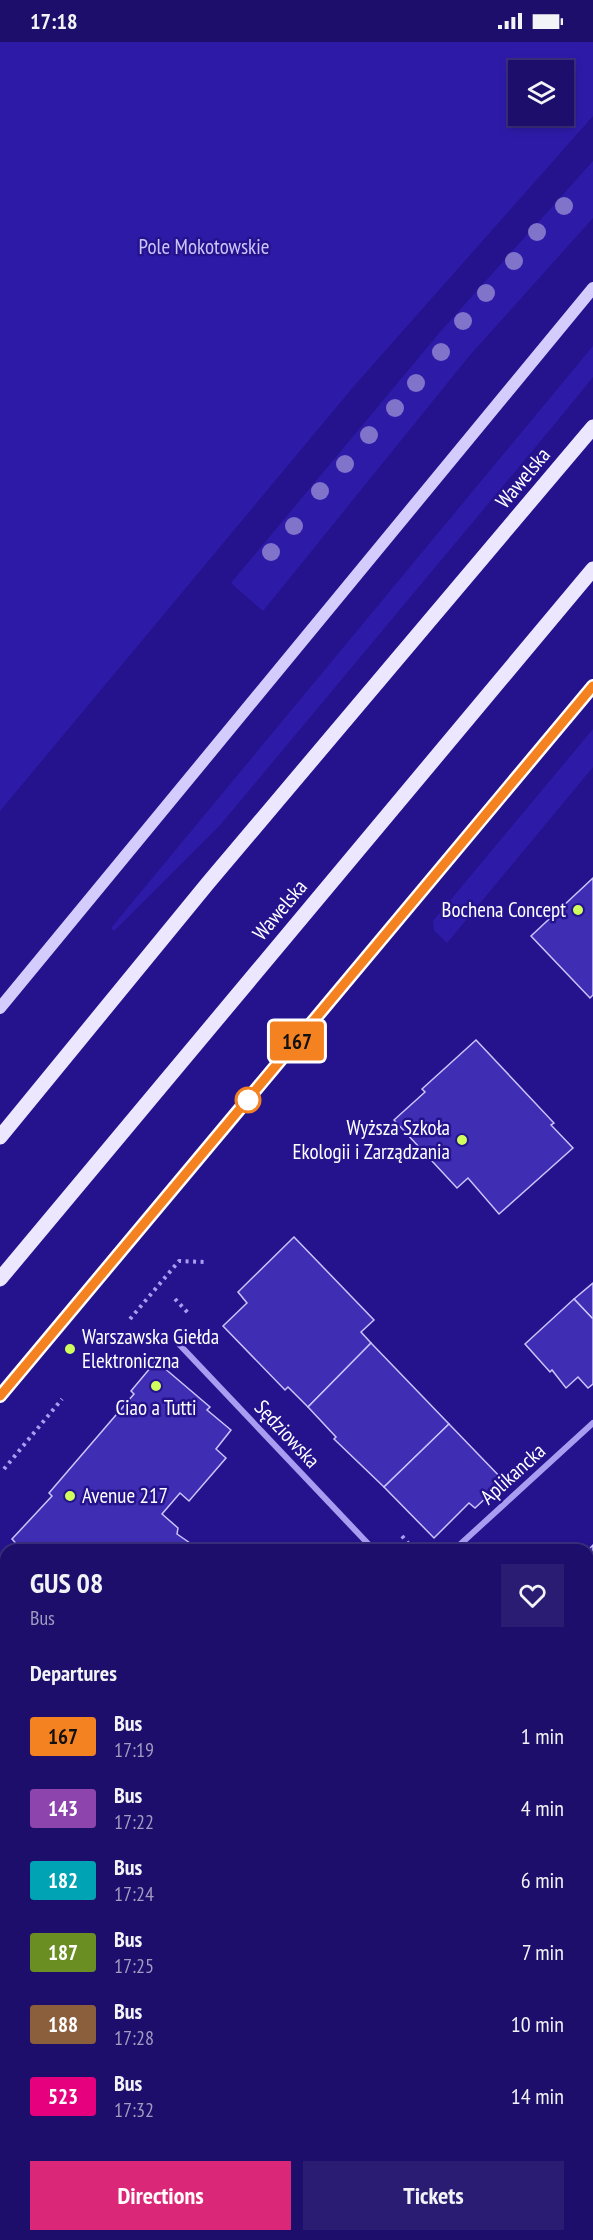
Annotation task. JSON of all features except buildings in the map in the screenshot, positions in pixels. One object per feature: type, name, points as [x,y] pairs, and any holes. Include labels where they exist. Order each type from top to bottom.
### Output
[{"type":"main road","points":[[0,1008],[593,288]]},
{"type":"main road","name":"Wawelska","points":[[0,1137],[208,883],[593,427]]},
{"type":"main road","name":"Wawelska","points":[[0,1279],[593,569]]},
{"type":"main road","points":[[0,1396],[593,686]]},
{"type":"street","name":"Sędziowska","points":[[176,1341],[368,1544]]},
{"type":"street","name":"Aplikancka","points":[[461,1544],[593,1423]]},
{"type":"path","points":[[130,1319],[179,1261],[204,1262]]},
{"type":"path","points":[[4,1469],[62,1399]]},
{"type":"green space","name":"Pole Mokotowskie","points":[[0,42],[593,42],[593,116],[354,386],[0,811]]},
{"type":"green space","points":[[593,161],[593,218],[470,355],[263,611],[231,583],[441,331]]},
{"type":"green space","points":[[593,346],[593,377],[558,420],[221,824],[114,931],[111,928]]},
{"type":"green space","points":[[593,729],[593,767],[447,943],[434,930],[433,921]]},
{"type":"bus line","name":"167","points":[[0,1396],[593,686]]},
{"type":"place","name":"Bochena Concept","points":[[578,910]]},
{"type":"place","name":"Wyższa Szkoła Ekologii i Zarządzania","points":[[462,1140]]},
{"type":"place","name":"Warszawska Giełda Elektroniczna","points":[[70,1349]]},
{"type":"place","name":"Ciao a Tutti","points":[[156,1386]]},
{"type":"place","name":"Avenue 217","points":[[70,1496]]}]
